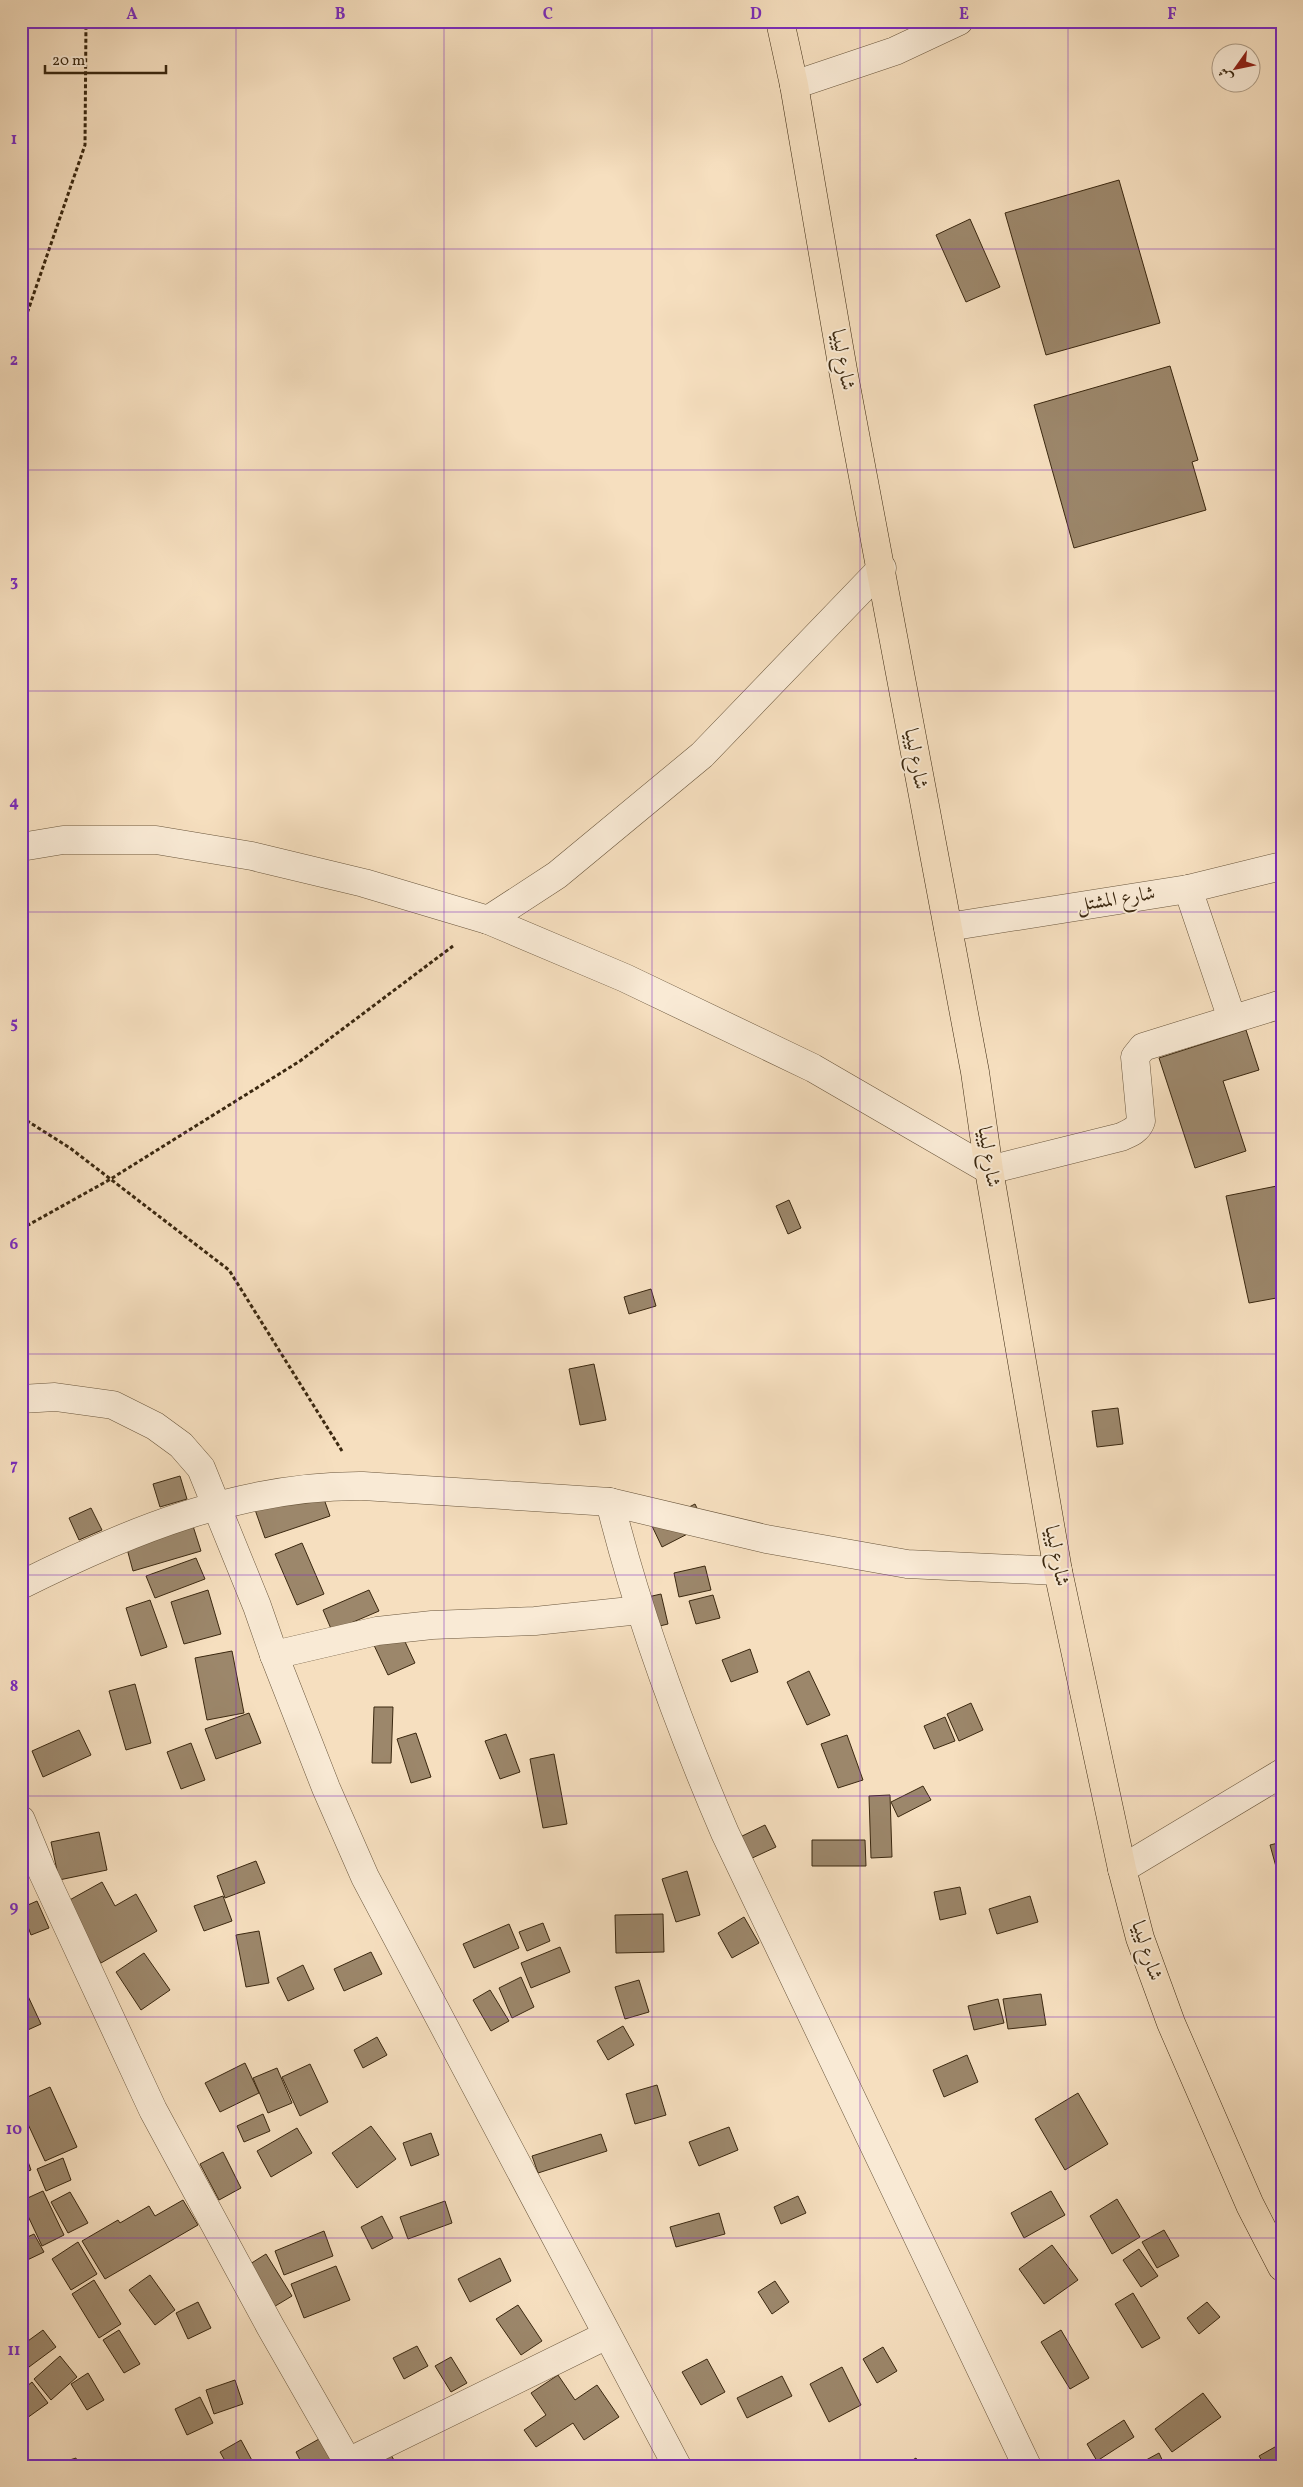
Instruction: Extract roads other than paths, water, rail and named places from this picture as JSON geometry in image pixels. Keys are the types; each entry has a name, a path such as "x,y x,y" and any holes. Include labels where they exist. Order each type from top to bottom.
{"highway":[{"name":"شارع ليبيا","path":"780,21 794,85 844,370 948,927 1058,1571 1122,1869 1140,1938 1171,2023 1250,2205 1282,2267"}],"street":[{"path":"794,85 896,51 959,21"},
{"path":"488,920 557,875 702,755 882,568"},
{"path":"21,848 63,840 156,840 252,856 317,872 488,920 625,978 813,1068 989,1170 1121,1137 1132,1132 1139,1127 1141,1121 1134,1057 1143,1047 1282,1004"},
{"name":"شارع المشتل","path":"948,927 1188,889 1282,866"},
{"path":"1188,889 1232,1019"},
{"path":"21,1399 54,1397 113,1405 155,1426 182,1445 201,1468 257,1606 326,1788 365,1877 677,2466"},
{"path":"21,1585 111,1541 172,1518 217,1505 331,1486 363,1486 610,1502 766,1539 907,1564 1058,1571"},
{"path":"610,1502 629,1578 640,1610 691,1755 725,1834 1026,2466"},
{"path":"274,1655 377,1631 432,1625 535,1621 640,1610"},
{"path":"1122,1869 1282,1773"},
{"path":"21,1820 42,1871 153,2110 270,2326 349,2464 607,2335"}]}
